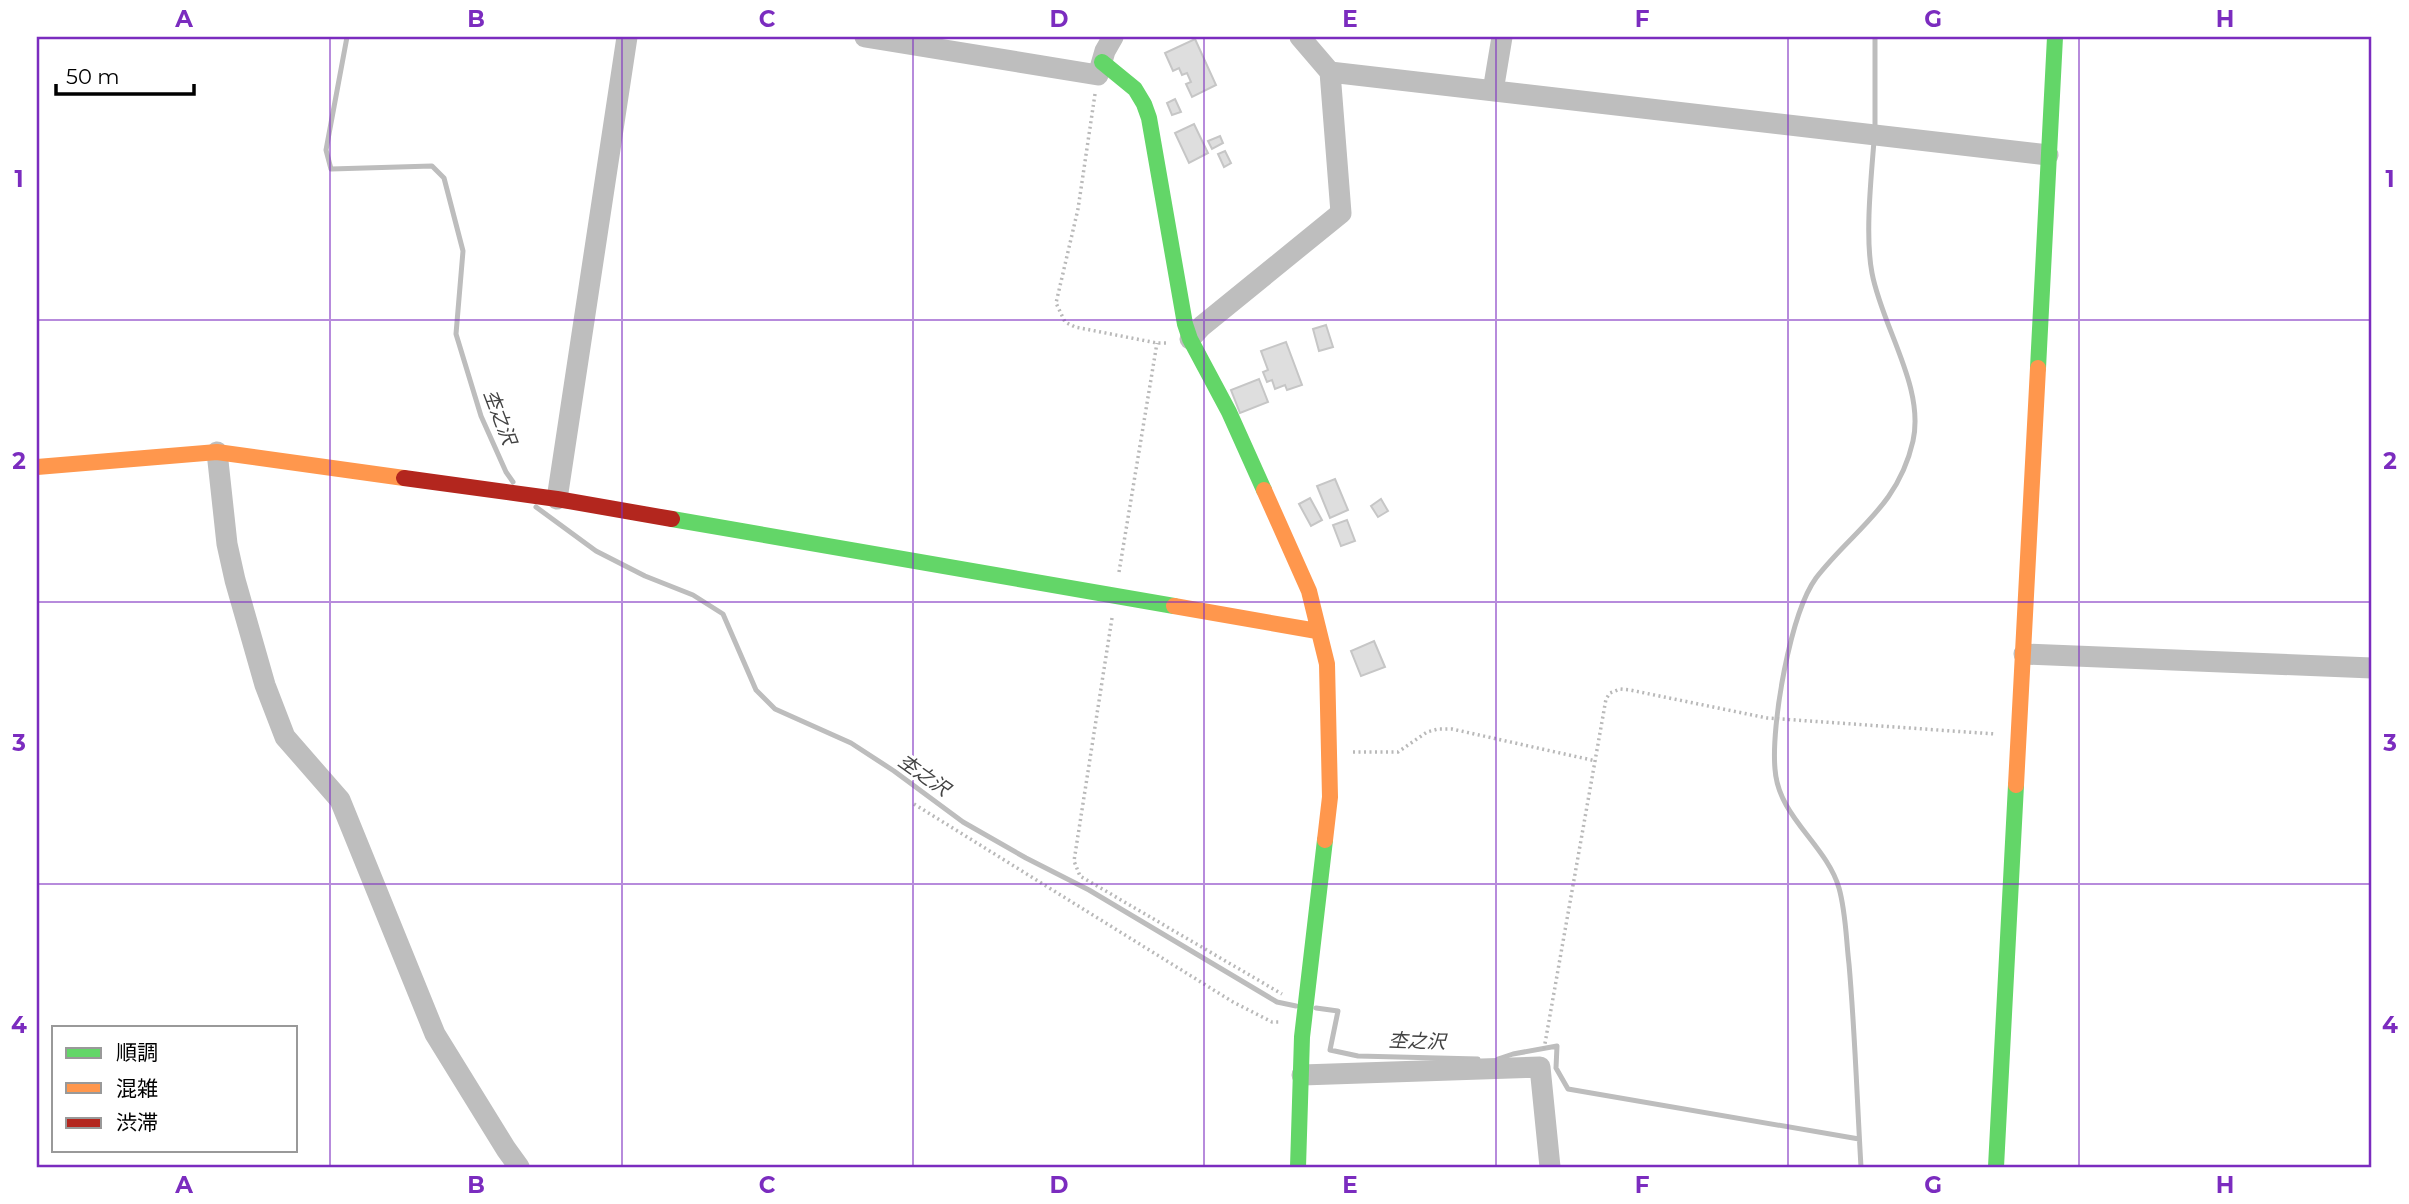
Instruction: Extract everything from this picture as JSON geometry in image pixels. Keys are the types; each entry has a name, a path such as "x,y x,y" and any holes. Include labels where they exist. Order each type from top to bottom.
{"street":[{"path":"557,499 627,37"},
{"path":"865,37 1115,70 1138,92 1144,105 1157,163 1185,324 1190,339 1229,412 1295,557 1309,591 1327,664 1330,797 1304,1027 1298,1167"},
{"path":"1100,69 1109,40 1113,37"},
{"path":"1190,339 1202,326 1341,213 1330,72 1300,37"},
{"path":"1493,90 1502,37"},
{"path":"1996,1167 2055,37"},
{"path":"1330,72 2048,155"},
{"path":"217,452 227,544 235,580 265,685 285,737 340,800 435,1034 519,1167"},
{"path":"37,467 217,452 557,499 1317,631"},
{"path":"2024,654 2372,668"},
{"path":"1302,1075 1540,1067 1550,1167"}],"path":[{"path":"1100,69 1078,209 1056,303 1065,322 1075,327 1157,343 1190,339"},
{"path":"1157,343 1115,597 1075,867 1080,876 1250,975 1295,1001 1307,1002"},
{"path":"1540,1067 1551,1018 1606,699 1610,694 1620,689 1644,691 1767,718 2018,735"},
{"path":"1330,751 1398,751 1405,749 1427,732 1452,729 1596,761"},
{"path":"914,804 1233,1002 1272,1022 1304,1027"}],"building":[{"path":"1195,39 1216,85 1192,97 1186,84 1191,82 1187,73 1182,75 1179,68 1173,71 1165,53"},
{"path":"1175,99 1181,112 1172,115 1167,103"},
{"path":"1194,124 1208,153 1189,163 1175,133"},
{"path":"1220,136 1223,143 1212,149 1208,141"},
{"path":"1225,151 1231,163 1224,167 1218,154"},
{"path":"1326,325 1333,347 1319,351 1313,329"},
{"path":"1286,342 1302,385 1287,390 1285,385 1275,389 1272,380 1267,382 1263,372 1268,370 1261,351"},
{"path":"1259,379 1268,402 1240,413 1231,390"},
{"path":"1335,479 1348,510 1330,518 1317,486"},
{"path":"1310,498 1322,520 1311,526 1299,504"},
{"path":"1381,499 1388,511 1378,517 1371,506"},
{"path":"1347,520 1355,541 1341,546 1333,525"},
{"path":"1374,641 1385,667 1361,676 1351,651"}],"waterway":[{"name":"杢之沢","path":"347,37 326,150 331,169 432,166 444,178 463,251 456,334 481,416 513,482"},
{"path":"1875,37 1875,132"},
{"path":"1861,1167 1851,989 1841,897 1833,872 1784,802 1775,769 1775,750 1784,670 1798,617 1807,595 1816,578 1873,516 1897,484 1913,441 1915,420 1908,378 1877,294 1870,259 1869,208 1874,141"},
{"name":"杢之沢","path":"536,507 596,551 645,576 693,595 723,614 756,690 775,709 851,743 963,822 1089,890 1277,1002 1296,1006"},
{"name":"杢之沢","path":"1316,1008 1338,1011 1330,1050 1358,1056 1478,1059"},
{"name":"杢之沢","path":"1498,1059 1557,1046 1556,1068 1568,1089 1859,1139"}],"traffic: fast":[{"path":"2038,368 2055,37"},
{"path":"1102,62 1135,89 1144,104 1149,118 1185,324 1264,490"},
{"path":"672,519 1174,606"},
{"path":"1996,1167 2016,785"},
{"path":"1298,1167 1302,1037 1325,840"}],"traffic: slow":[{"path":"2016,785 2038,368"},
{"path":"37,467 217,452 404,478"},
{"path":"1264,490 1309,591 1327,664 1330,797 1325,840"},
{"path":"1174,606 1317,631"}],"traffic: jam":[{"path":"404,478 557,499 672,519"}]}
